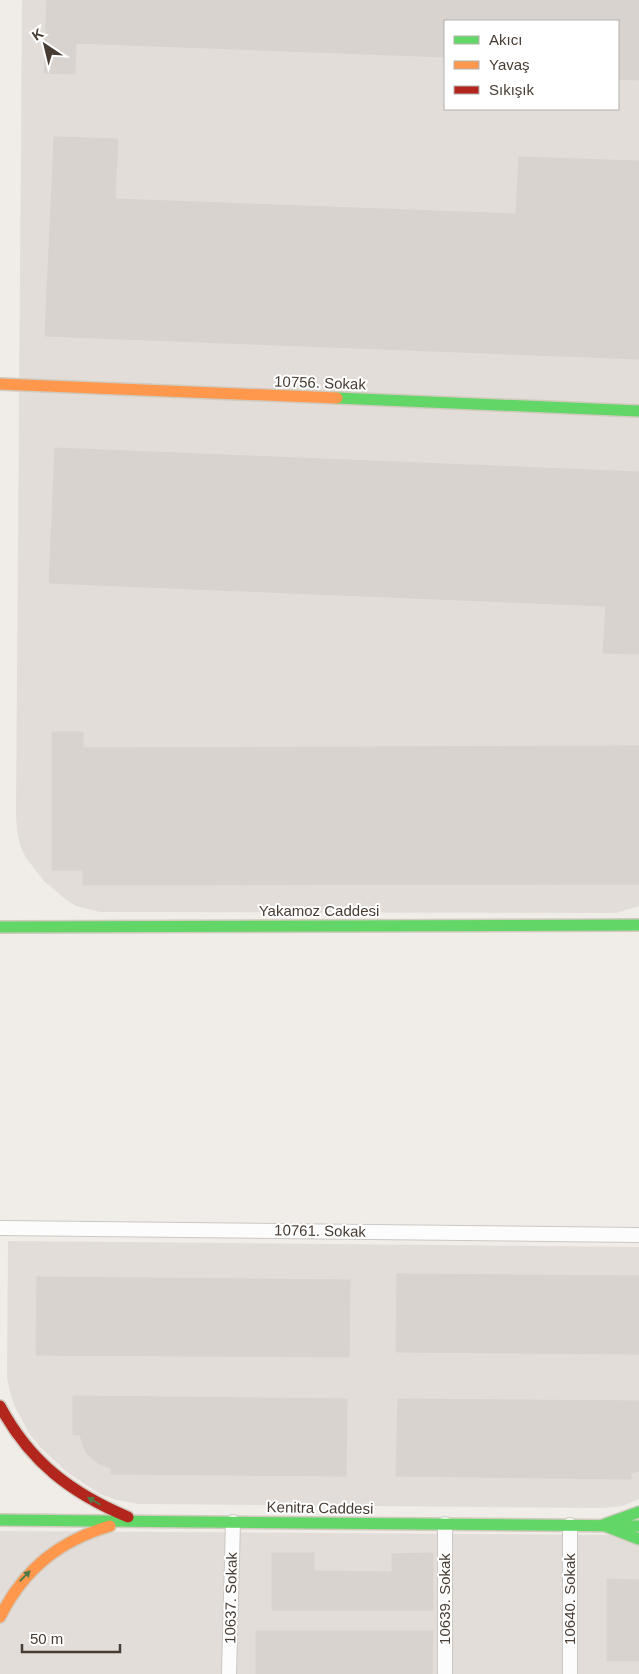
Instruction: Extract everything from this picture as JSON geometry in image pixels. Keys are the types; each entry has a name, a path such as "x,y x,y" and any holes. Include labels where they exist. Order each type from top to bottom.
{"street":[{"name":"10756. Sokak","path":"0,384 639,411"},
{"name":"Yakamoz Caddesi","path":"0,928 639,925"},
{"name":"10761. Sokak","path":"0,1228 639,1234"},
{"path":"0,1406 21,1440 48,1470 98,1504 138,1521"},
{"path":"603,1525 639,1512"},
{"name":"Kenitra Caddesi","path":"0,1520 639,1526"},
{"path":"0,1617 19,1583 49,1556 86,1534 108,1526 138,1521"},
{"name":"10637. Sokak","path":"229,1674 233,1522"},
{"name":"10639. Sokak","path":"445,1674 446,1524"},
{"name":"10640. Sokak","path":"570,1525 570,1674"},
{"path":"603,1525 639,1539"}],"shaded area":[{"path":"22,0 639,0 639,906 616,913 100,912 76,906 44,881 26,858 20,845 17,830"},
{"path":"8,1241 639,1247 639,1499 622,1506 603,1508 138,1504 100,1494 67,1472 40,1447 29,1433 14,1405 7,1378"},
{"path":"0,1531 639,1535 639,1674 0,1674"}],"building":[{"path":"47,0 639,0 639,80 619,79 619,20 444,20 444,57 76,43 75,74 44,73"},
{"path":"54,137 118,139 115,199 516,214 519,157 639,161 639,359 45,336"},
{"path":"55,448 639,472 639,654 603,653 606,606 49,583"},
{"path":"52,732 83,732 83,748 639,746 639,884 83,885 83,870 52,870"},
{"path":"397,1274 639,1276 639,1354 396,1352"},
{"path":"37,1277 350,1280 349,1357 36,1355"},
{"path":"73,1396 347,1399 346,1476 111,1474 111,1468 99,1464 87,1454 80,1435 73,1435"},
{"path":"398,1399 639,1401 639,1471 631,1473 631,1479 396,1476"},
{"path":"272,1553 314,1553 314,1571 392,1572 392,1554 433,1553 433,1610 272,1610"},
{"path":"607,1579 639,1580 639,1661 607,1661"},
{"path":"256,1631 433,1631 432,1674 256,1674"}],"traffic: fast":[{"path":"337,398 639,411"},
{"path":"0,927 639,925"},
{"path":"639,1512 603,1525 639,1539"},
{"path":"0,1520 639,1526"}],"traffic: slow":[{"path":"0,384 337,398"},
{"path":"0,1617 20,1585 45,1559 75,1540 110,1526"}],"traffic: jam":[{"path":"0,1406 25,1444 54,1474 88,1497 128,1517"}]}
